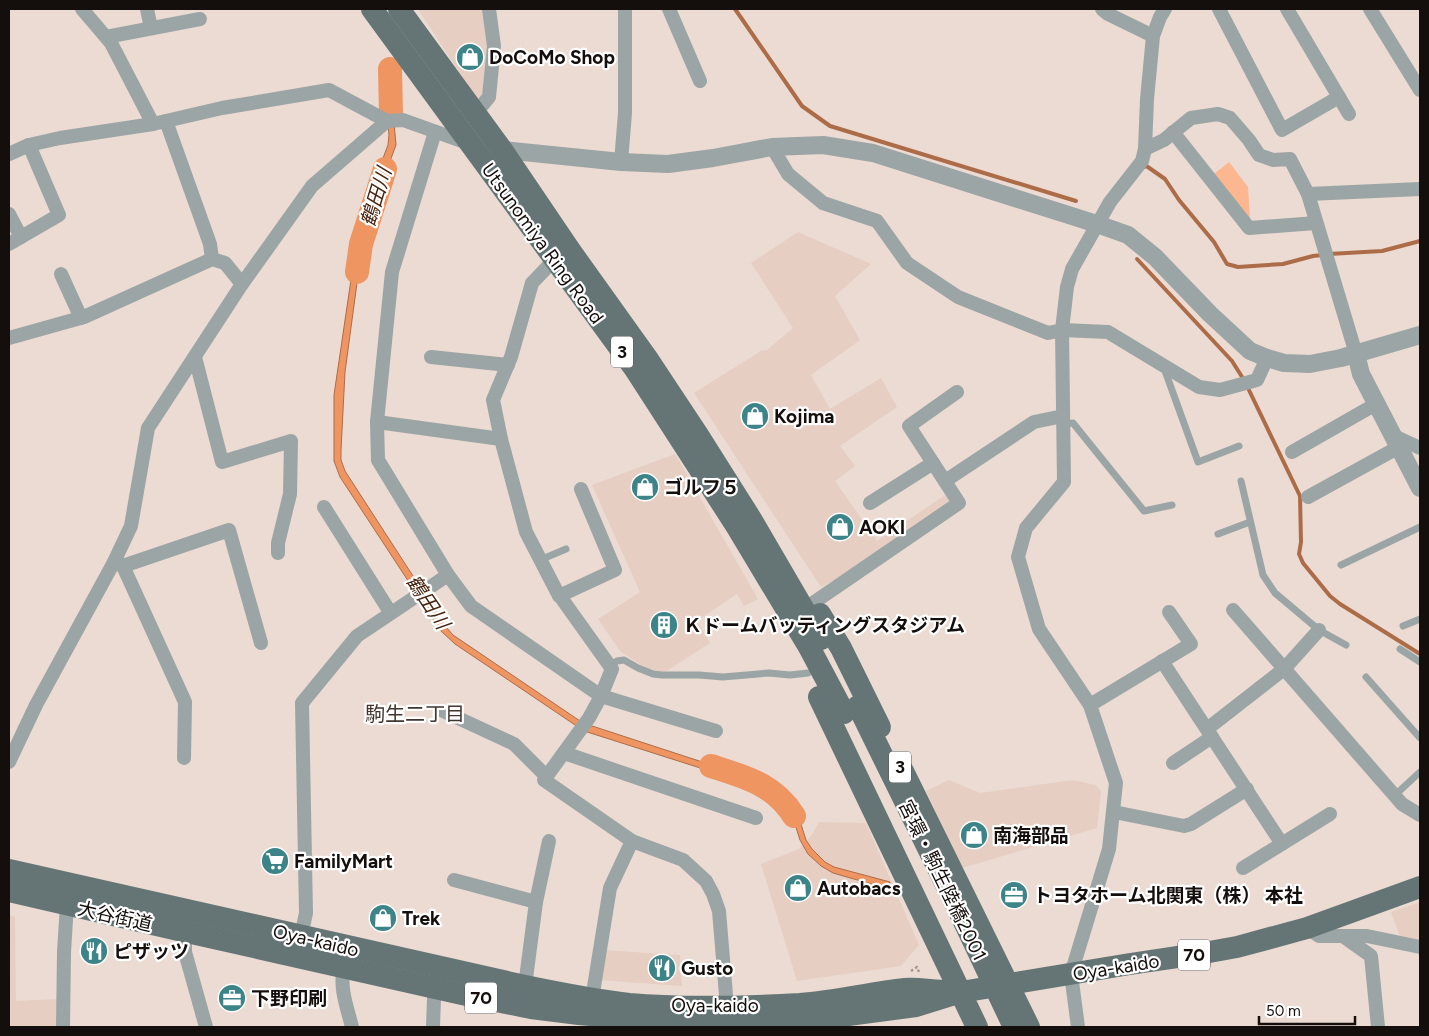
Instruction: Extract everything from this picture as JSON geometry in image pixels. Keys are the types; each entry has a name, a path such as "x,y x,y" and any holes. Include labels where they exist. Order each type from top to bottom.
{"main road":[{"name":"Utsunomiya Ring Road","path":"372,9 635,369 744,523"},
{"name":"Utsunomiya Ring Road","path":"399,9 502,150 568,249 649,361 698,435 808,648 851,709"},
{"name":"3","path":"744,523 789,564 841,648 1029,1027"},
{"name":"3","path":"744,523 757,579 808,673 978,1027"},
{"name":"宮環・駒生陸橋2001","path":"851,709 996,1027"},
{"name":"宮環・駒生陸橋2001","path":"851,709 961,916 1014,1027"},
{"name":"Oya-kaido","path":"9,870 299,946 438,978 524,986 592,999 658,1006 727,1007 803,1017 908,989 961,992 1198,954 1277,937 1307,928 1420,887"},
{"name":"大谷街道","path":"9,890 187,932 299,946 344,967 438,978 531,1008 648,1024 753,1024 803,1017"}],"street":[{"path":"82,9 111,43 159,123 210,244 212,259"},
{"path":"147,9 151,28"},
{"path":"475,114 488,98 494,46 489,9"},
{"path":"621,162 625,113 625,9"},
{"path":"669,9 700,81"},
{"path":"1102,9 1108,14 1153,36"},
{"path":"1078,1027 1071,974 1109,850 1116,782 1090,705 1039,629 1018,557 1026,528 1064,482 1062,330 1067,287 1072,269 1110,202 1142,162 1145,149 1147,99 1153,36 1165,9"},
{"path":"1219,9 1282,130 1339,97"},
{"path":"1287,9 1348,114"},
{"path":"1370,9 1420,90"},
{"path":"106,37 200,19"},
{"path":"9,154 29,145 60,138 159,123 222,108 329,90 387,121 403,120 470,144 502,150 621,162 668,164 772,147 823,145 873,154 1128,235 1155,257 1210,314 1250,351 1267,358 1284,363 1310,364 1341,358 1420,335"},
{"path":"1145,149 1164,140 1191,118 1218,114 1230,118 1259,155 1272,160 1290,159 1308,194 1361,374 1420,488"},
{"path":"9,762 36,706 118,564 131,526 148,428 242,284 312,186 387,121"},
{"path":"435,132 392,272 377,422 378,460 448,574 471,606 601,696 716,731"},
{"path":"1173,132 1249,228 1316,223"},
{"path":"9,214 15,241 59,215 29,145"},
{"path":"772,147 788,174 823,202 878,220 908,263 958,297 1048,333 1062,330 1108,332 1199,386 1220,390 1257,380 1267,358"},
{"path":"1308,194 1420,188"},
{"path":"554,258 532,283 508,365 493,400 500,438 526,532 559,596 612,669 601,696 589,718 544,780 632,841 683,860 706,881 719,911 727,1007"},
{"path":"9,338 81,318 212,259 225,263 242,284"},
{"path":"61,274 81,318"},
{"path":"195,357 222,462 291,441 290,494 278,543 278,552"},
{"path":"431,357 508,365"},
{"path":"814,603 959,503 909,426 957,392"},
{"path":"1292,452 1376,404"},
{"path":"945,481 1034,422 1063,420"},
{"path":"377,422 500,438"},
{"path":"1308,497 1396,441 1420,448"},
{"path":"870,503 933,463"},
{"path":"559,596 615,570 581,489"},
{"path":"324,507 390,612"},
{"path":"118,564 229,530 261,643"},
{"path":"118,564 185,702 184,758"},
{"path":"299,946 306,913 302,703 357,636 448,574"},
{"path":"1233,610 1394,796 1402,804 1420,815"},
{"path":"1090,705 1191,644 1169,612"},
{"path":"1173,763 1284,669 1319,630"},
{"path":"1162,661 1282,844"},
{"path":"443,711 514,744 547,777"},
{"path":"564,753 756,818"},
{"path":"1114,812 1184,826 1191,824 1247,789"},
{"path":"1243,868 1330,814"},
{"path":"524,986 536,902 549,841"},
{"path":"592,999 610,888 632,841"},
{"path":"454,880 536,902"},
{"path":"63,1027 67,904"},
{"path":"1307,928 1319,936 1367,936 1420,947"},
{"path":"187,932 185,952 206,1027"},
{"path":"1343,936 1371,956 1378,1027"},
{"path":"344,967 341,977 342,989 352,1027"},
{"path":"432,1027 434,998 438,978"}],"lane":[{"path":"1163,365 1198,462 1239,446"},
{"path":"1063,420 1073,424 1144,511 1172,505"},
{"path":"1241,481 1263,575 1267,582 1275,592 1319,630 1346,645"},
{"path":"1218,534 1250,522"},
{"path":"1341,565 1420,527"},
{"path":"540,560 566,549"},
{"path":"1403,626 1420,619"},
{"path":"1400,649 1420,662"},
{"path":"610,665 624,660 653,674 662,675 723,677 769,673 790,675 808,673"},
{"path":"1366,677 1420,738"},
{"path":"1394,796 1420,772"}],"shaded area":[{"path":"418,9 486,9 491,46 486,97 478,101"},
{"path":"1229,162 1248,187 1250,219 1214,174"},
{"path":"798,232 871,264 835,296 860,340 811,375 830,409 881,378 897,407 840,446 855,466 835,481 877,541 948,493 954,502 847,574 821,587 694,393 761,351 767,350 793,328 751,263"},
{"path":"675,454 758,599 744,606 737,594 697,621 710,643 665,672 647,669 620,651 598,619 640,592 592,485"},
{"path":"949,780 980,793 1073,780 1096,785 1101,792 1097,828 962,868 926,791"},
{"path":"819,822 866,823 919,945 901,966 797,981 761,864 799,849 811,836"},
{"path":"1420,902 1420,940 1400,936 1391,912"},
{"path":"9,915 15,917 16,1001 57,999 58,1027 9,1027"},
{"path":"603,950 680,955 682,986 598,980"}],"water":[{"path":"389,67 396,145 364,231 345,372 341,460 345,471 453,635 583,723 739,774 769,790 790,805 800,821 806,840 825,862 834,867 890,882 889,889 833,873 821,866 808,854 800,840 794,821 785,807 774,798 738,780 584,731 455,644 441,631 340,477 334,461 334,395 357,239 363,211 388,145 389,135 382,68"}],"waterway":[{"path":"735,9 802,106 830,126 1076,201"},
{"name":"鶴田川","path":"390,69 391,114"},
{"path":"1144,167 1145,165 1165,179 1179,200 1214,242 1227,264 1238,267 1283,264 1322,255"},
{"name":"鶴田川","path":"357,272 361,244 385,169"},
{"path":"1329,254 1382,251 1420,241"},
{"path":"1137,259 1232,361 1244,380"},
{"path":"1247,386 1300,496 1301,542 1299,554 1303,563 1330,596 1340,604 1420,654"},
{"name":"鶴田川","path":"711,766 747,778 768,789 786,805 794,816"}],"place":[{"name":"DoCoMo Shop","path":"470,57"},
{"name":"Kojima","path":"755,416"},
{"name":"ゴルフ５","path":"645,487"},
{"name":"AOKI","path":"840,527"},
{"name":"Ｋドームバッティングスタジアム","path":"664,625"},
{"name":"南海部品","path":"974,835"},
{"name":"FamilyMart","path":"275,861"},
{"name":"Autobacs","path":"798,888"},
{"name":"トヨタホーム北関東（株） 本社","path":"1014,895"},
{"name":"Trek","path":"383,918"},
{"name":"ピザッツ","path":"94,951"},
{"name":"Gusto","path":"662,968"},
{"name":"下野印刷","path":"232,998"}],"district":[{"name":"駒生二丁目","path":"415,714"}]}
